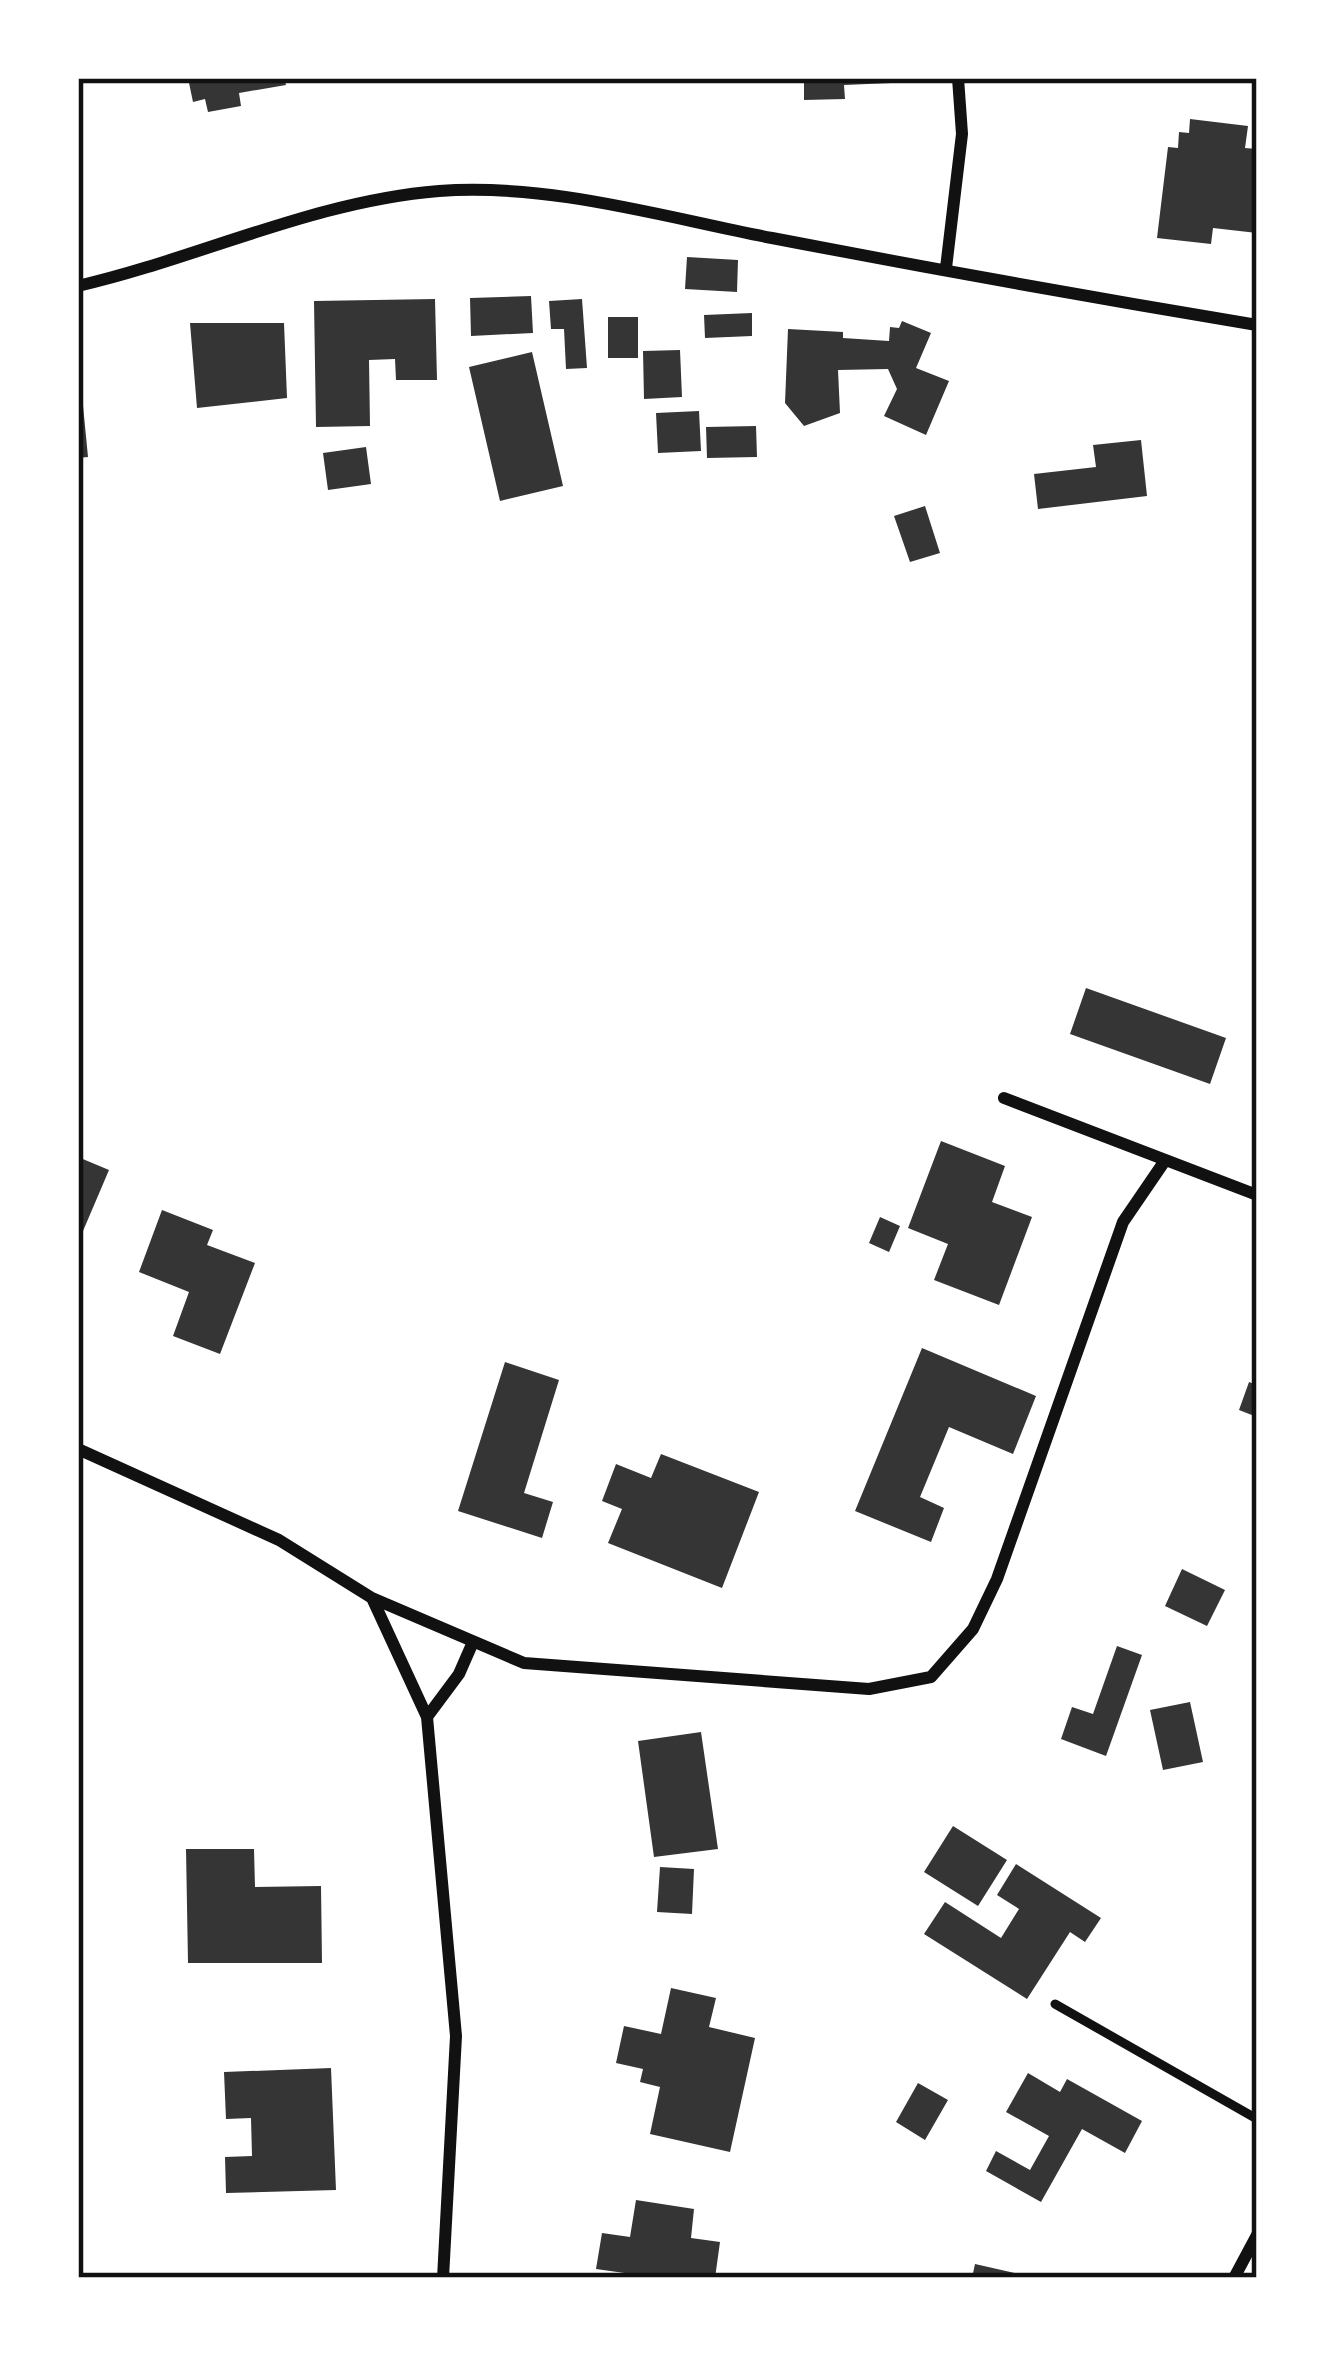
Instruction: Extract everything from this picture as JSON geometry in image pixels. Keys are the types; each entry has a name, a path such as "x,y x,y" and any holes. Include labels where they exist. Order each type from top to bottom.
{"street":[{"path":"946,268 962,134 958,78"},
{"path":"78,286 276,224 436,191 501,190 625,206 1016,284 1257,325"},
{"path":"1004,1099 1257,1195"},
{"path":"78,1449 279,1540 372,1598 524,1664 869,1689 931,1677 973,1629 997,1579 1123,1222 1163,1162"},
{"path":"372,1598 427,1717 456,2036 443,2278"},
{"path":"427,1717 459,1674 473,1642"},
{"path":"1234,2278 1257,2235"}],"lane":[{"path":"1055,2004 1257,2119"}],"building":[{"path":"188,78 284,78 286,85 239,93 241,106 208,112 205,99 193,102"},
{"path":"804,78 915,78 915,82 844,85 845,99 804,100"},
{"path":"1190,119 1248,126 1245,148 1257,149 1257,233 1213,228 1211,244 1157,238 1168,147 1178,148 1179,132 1189,133"},
{"path":"687,257 738,260 737,292 685,289"},
{"path":"531,296 533,333 471,336 470,298"},
{"path":"435,299 437,380 396,380 395,359 369,360 370,426 316,427 314,301"},
{"path":"582,299 587,368 566,369 564,329 551,329 549,301"},
{"path":"752,313 752,336 705,338 704,315"},
{"path":"608,317 638,317 638,358 608,358"},
{"path":"902,321 931,333 916,368 949,381 926,435 884,416 897,389 888,369 838,370 840,413 804,426 785,403 788,329 889,341 890,327 899,328"},
{"path":"190,323 284,323 287,398 197,408"},
{"path":"680,350 682,397 644,399 643,351"},
{"path":"532,352 563,486 500,501 469,367"},
{"path":"78,386 88,457 78,458"},
{"path":"699,411 701,451 658,453 656,413"},
{"path":"756,426 757,457 707,458 706,427"},
{"path":"1141,440 1147,496 1038,509 1034,474 1096,467 1093,445"},
{"path":"366,447 371,484 328,490 323,453"},
{"path":"925,506 940,553 910,562 894,516"},
{"path":"1086,988 1226,1038 1210,1084 1070,1034"},
{"path":"941,1141 1005,1166 992,1202 1032,1217 999,1305 934,1280 948,1244 908,1228"},
{"path":"78,1157 109,1170 83,1231 78,1228"},
{"path":"162,1210 213,1230 207,1245 255,1263 220,1354 173,1336 189,1292 139,1272"},
{"path":"880,1217 900,1226 889,1252 869,1243"},
{"path":"922,1348 1036,1396 1013,1454 949,1427 920,1497 944,1508 931,1542 855,1511"},
{"path":"505,1362 559,1380 524,1493 553,1502 542,1538 458,1511"},
{"path":"1249,1382 1257,1385 1257,1417 1239,1410"},
{"path":"661,1454 759,1492 722,1588 608,1543 622,1509 602,1501 616,1464 651,1478"},
{"path":"1182,1569 1225,1590 1207,1626 1165,1606"},
{"path":"1117,1646 1142,1655 1106,1756 1061,1739 1072,1707 1093,1714"},
{"path":"1190,1702 1203,1762 1163,1770 1150,1710"},
{"path":"701,1732 718,1849 654,1857 638,1741"},
{"path":"953,1826 1007,1860 978,1906 924,1872"},
{"path":"186,1849 254,1849 255,1887 321,1886 322,1963 188,1963"},
{"path":"1016,1864 1101,1918 1085,1942 1070,1932 1027,1999 924,1934 945,1902 1001,1938 1019,1909 997,1895"},
{"path":"660,1867 694,1869 692,1914 657,1912"},
{"path":"671,1988 716,1998 709,2027 755,2038 730,2152 650,2134 660,2087 640,2082 643,2069 616,2063 624,2026 661,2034"},
{"path":"331,2068 336,2190 226,2193 225,2157 252,2156 251,2118 226,2119 224,2072"},
{"path":"1028,2073 1060,2092 1067,2079 1142,2121 1125,2153 1082,2129 1041,2202 986,2171 996,2151 1030,2170 1049,2136 1006,2112"},
{"path":"918,2083 948,2100 925,2140 896,2122"},
{"path":"636,2200 694,2209 691,2238 720,2242 715,2278 660,2278 596,2269 602,2233 630,2237"},
{"path":"975,2264 1028,2276 1028,2278 972,2278"}]}
